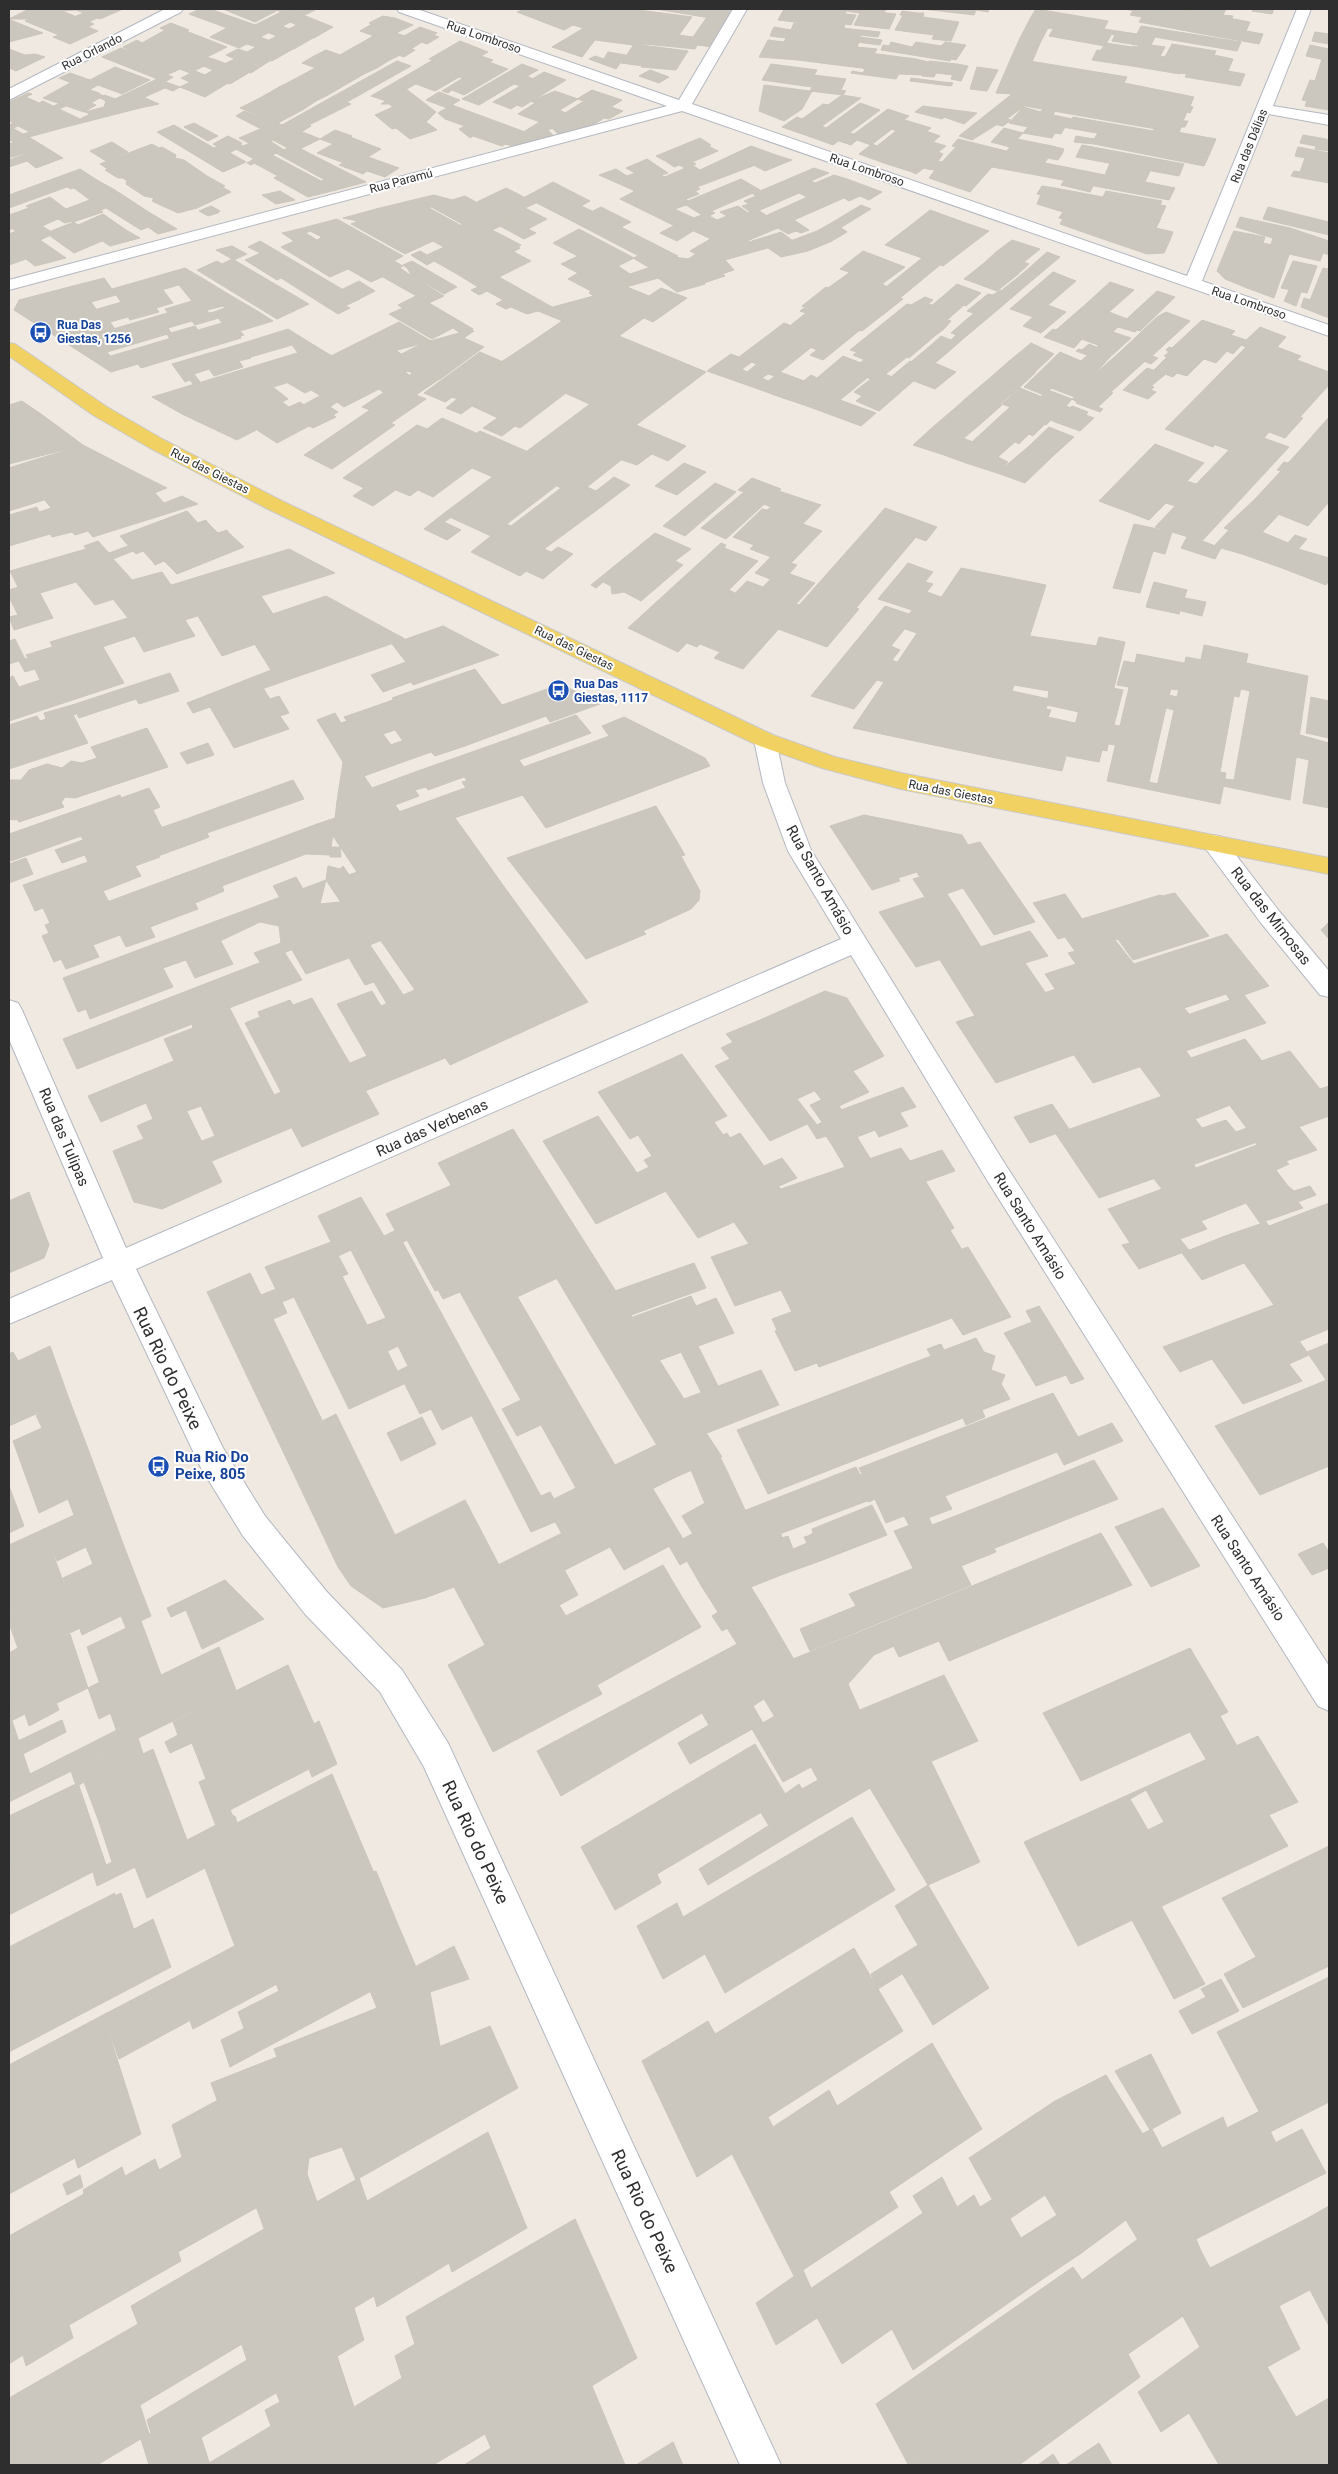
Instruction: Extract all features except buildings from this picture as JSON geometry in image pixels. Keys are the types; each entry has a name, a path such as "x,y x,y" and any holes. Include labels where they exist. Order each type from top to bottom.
{"main road":[{"name":"Rua das Giestas","path":"9,348 100,411 157,444 275,505 764,740 830,763 901,782 1329,866"}],"street":[{"name":"Rua Orlando","path":"9,95 176,9"},
{"name":"Rua Lombroso","path":"404,9 1329,331"},
{"path":"683,106 740,9"},
{"name":"Rua das Dálias","path":"1193,283 1304,9"},
{"name":"Rua Paramú","path":"9,286 683,106"},
{"path":"1265,109 1329,120"},
{"name":"Rua Santo Amásio","path":"764,740 774,783 800,851 855,944 996,1172 1329,1696"},
{"name":"Rua das Mimosas","path":"1214,843 1270,917 1329,988"},
{"name":"Rua das Verbenas","path":"9,1312 855,944"},
{"name":"Rua das Tulipas","path":"9,1010 119,1264"},
{"name":"Rua Rio do Peixe","path":"119,1264 212,1458 254,1526 316,1603 391,1681 436,1755 761,2465"}],"place":[{"name":"Rua Das Giestas, 1256","path":"41,332"},
{"name":"Rua Das Giestas, 1117","path":"558,691"},
{"name":"Rua Rio Do Peixe, 805","path":"159,1466"}]}
